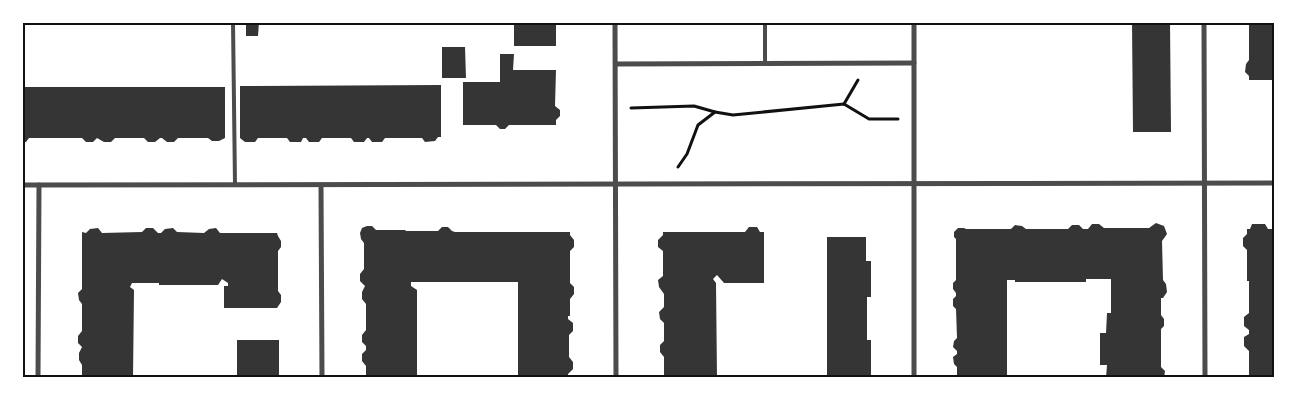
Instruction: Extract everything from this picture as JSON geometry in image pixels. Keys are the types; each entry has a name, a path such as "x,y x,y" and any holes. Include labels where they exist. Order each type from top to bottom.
{"street":[{"path":"616,22 616,378"},
{"path":"914,22 914,378"},
{"path":"1204,22 1205,378"},
{"path":"616,64 914,63"},
{"path":"22,185 1274,183"},
{"path":"38,378 39,185"},
{"path":"321,185 322,378"}],"lane":[{"path":"233,22 235,185"},
{"path":"765,22 765,64"}],"path":[{"path":"844,104 858,80"},
{"path":"615,109 694,106 734,115 844,104 869,119 914,119"},
{"path":"667,184 687,154 698,125 716,112"}],"building":[{"path":"246,22 259,22 258,36 246,36"},
{"path":"514,22 556,22 556,46 514,46"},
{"path":"1132,22 1170,22 1171,132 1133,132"},
{"path":"1249,22 1274,22 1274,80 1249,80 1249,76 1245,72 1246,64 1249,60"},
{"path":"442,47 465,47 466,78 442,78"},
{"path":"500,54 514,54 513,70 556,70 555,106 560,110 560,116 556,120 556,125 509,125 505,129 500,129 496,125 463,125 463,82 500,82"},
{"path":"441,85 441,137 438,137 435,141 425,142 422,138 385,138 382,142 372,142 367,138 364,142 354,142 351,138 322,138 319,142 309,142 306,138 303,138 301,142 290,142 287,138 258,138 255,142 245,142 240,138 240,86"},
{"path":"22,87 225,87 225,138 219,141 212,141 208,138 178,138 174,142 167,142 160,138 155,142 148,142 144,138 115,138 111,142 104,142 97,138 93,142 86,142 82,138 29,138 26,142 22,142"},
{"path":"1156,223 1164,226 1167,234 1162,241 1163,280 1166,284 1167,292 1161,298 1161,315 1164,319 1164,326 1161,329 1161,367 1165,371 1164,378 1106,378 1107,365 1100,365 1100,333 1106,333 1107,313 1111,313 1111,279 1086,279 1086,282 1015,282 1015,280 1007,280 1007,378 957,378 957,367 954,364 953,357 957,354 953,347 954,341 957,338 956,309 953,306 953,299 956,293 953,289 953,283 956,280 956,239 954,232 958,228 1011,229 1015,225 1026,229 1068,229 1072,225 1079,225 1083,229 1088,229 1092,224 1099,224 1104,228 1149,228"},
{"path":"1252,224 1265,224 1268,229 1274,229 1274,378 1249,378 1249,351 1244,346 1244,337 1249,334 1249,330 1244,326 1244,317 1249,313 1249,281 1247,281 1247,250 1243,246 1243,238 1247,234 1247,229 1250,229"},
{"path":"372,226 376,230 405,231 438,231 442,227 448,227 455,232 570,232 574,240 574,247 570,251 570,283 574,287 574,294 570,299 570,316 568,316 568,319 573,323 573,331 569,335 569,357 573,362 573,369 568,374 568,378 518,378 518,282 411,282 411,286 417,290 417,378 366,378 366,366 362,361 362,354 366,350 366,346 362,342 362,335 366,330 366,304 362,299 362,292 365,286 360,281 360,274 364,269 364,243 360,233 362,228"},
{"path":"749,227 757,227 760,232 764,232 764,283 724,283 717,275 713,279 716,283 717,378 664,378 664,357 660,352 660,345 664,341 664,323 660,319 659,312 664,307 664,294 659,287 658,280 663,276 663,251 658,247 658,240 663,235 663,232 745,232"},
{"path":"98,228 102,233 142,232 146,228 153,228 158,233 161,233 165,229 173,228 177,232 204,233 209,229 216,228 220,233 277,233 281,241 281,247 278,251 278,291 281,295 281,302 277,308 224,308 224,286 228,286 228,283 222,279 218,285 132,283 130,287 134,290 133,378 82,378 82,365 79,360 79,353 82,347 78,343 78,336 82,331 82,304 78,293 82,289 82,232 86,233 90,229"},
{"path":"827,237 866,237 866,261 871,261 871,297 867,297 867,340 871,340 871,376 867,376 867,378 827,378"},
{"path":"237,340 279,340 279,378 237,378"}]}
